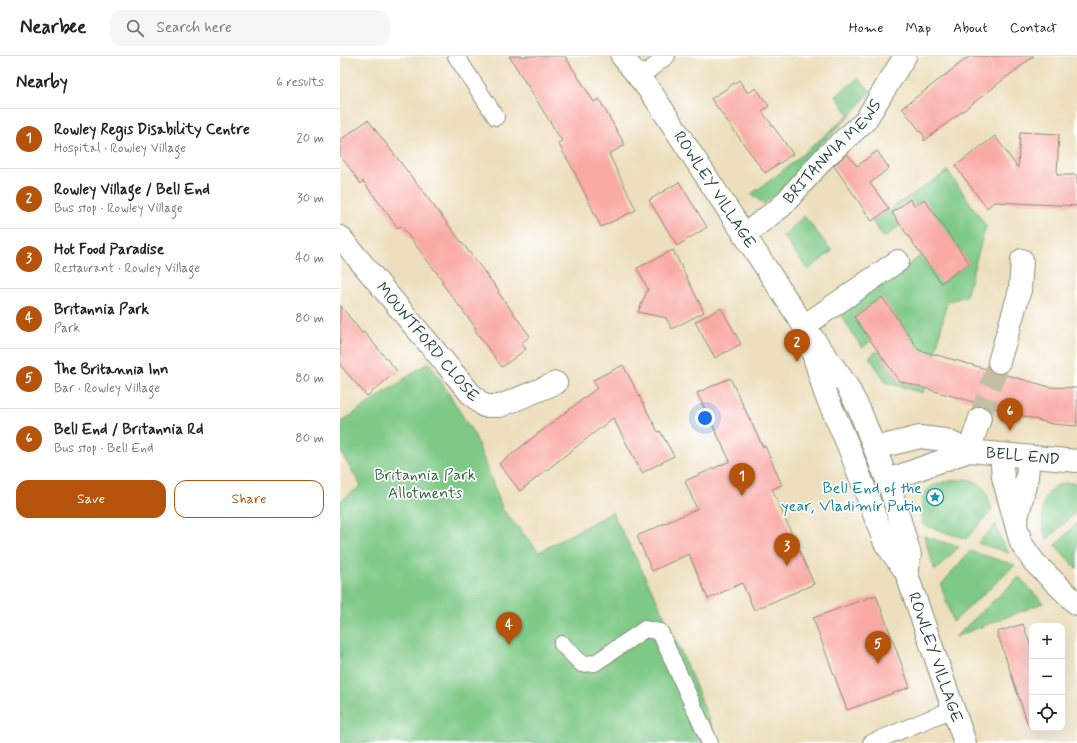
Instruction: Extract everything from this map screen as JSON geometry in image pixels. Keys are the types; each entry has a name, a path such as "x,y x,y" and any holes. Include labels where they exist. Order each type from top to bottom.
{"street":[{"name":"ROWLEY VILLAGE","path":"622,56 653,95 804,326 846,384 860,411 875,448"},
{"name":"BRITANNIA MEWS","path":"744,235 782,206 825,157 866,121 905,56"},
{"name":"MOUNTFORD CLOSE","path":"340,237 471,394 484,406 500,406 556,383"},
{"path":"999,362 1020,290 1022,260"},
{"path":"804,326 898,261"},
{"name":"ROWLEY VILLAGE","path":"804,326 825,393 875,482 910,555 906,572"},
{"path":"969,451 980,418"},
{"name":"BELL END","path":"875,448 920,437 945,440 969,451 1077,461"},
{"path":"875,448 867,459 875,482"},
{"name":"BELL END","path":"875,482 969,451"},
{"path":"1001,454 1003,476 1022,544 1034,562 1077,604"},
{"path":"1016,523 1027,477 1029,457"},
{"name":"ROWLEY VILLAGE","path":"875,482 885,506 877,522 885,543 906,572 965,743"}],"lane":[{"path":"456,56 496,117"},
{"path":"639,78 667,56"},
{"path":"562,644 582,664 595,663 646,628 660,632 710,743"},
{"path":"871,743 953,709"}],"green space":[{"path":"858,78 871,91 850,116 821,144 785,187 764,204 751,194 789,166 849,115 836,96"},
{"path":"948,171 986,226 966,296 947,302 935,355 923,393 887,383 869,357 878,351 898,380 926,361 882,297 854,317 871,341 862,348 840,314 922,255 941,283 969,263 924,200 896,219 900,225 884,238 872,221"},
{"path":"804,216 832,251 808,270 783,236"},
{"name":"Britannia Park Allotments","path":"429,362 475,436 503,510 539,552 612,512 669,626 695,684 717,743 340,743 340,501 361,486 340,451 340,423"},
{"path":"967,479 982,486 987,494 992,510 966,539 923,525 922,502 929,488 944,482"},
{"path":"1077,483 1077,511 1047,540 1042,519 1042,511 1046,496 1050,490 1058,485"},
{"path":"1077,523 1077,569 1055,545"},
{"path":"996,524 1000,538 1009,553 978,543"},
{"path":"924,536 959,547 935,571"},
{"path":"970,551 1015,565 953,622 941,585"},
{"path":"1019,577 1043,603 955,637"}],"building":[{"path":"509,56 565,56 594,102 599,99 625,145 609,154 636,210 601,227 574,171 558,143 562,141"},
{"path":"970,56 1034,56 924,141 924,136 902,108"},
{"path":"739,80 748,93 756,88 769,106 762,111 793,154 765,173 711,99"},
{"path":"368,120 499,291 498,292 530,336 521,343 526,349 502,367 474,329 476,328 441,282 443,281 401,226 398,228 363,181 361,184 340,155 340,140"},
{"path":"1020,132 1059,134 1057,175 1077,175 1077,206 994,202 987,208 955,166 995,136 1018,168"},
{"path":"877,151 889,168 870,183 889,209 872,221 834,166 847,154 857,166"},
{"path":"679,182 707,227 677,246 649,200"},
{"path":"910,199 915,206 924,199 969,263 941,283 892,213"},
{"path":"673,250 704,312 672,329 666,318 638,312 648,289 637,268"},
{"path":"882,297 919,350 990,370 996,374 1003,374 1050,387 1077,388 1077,426 1052,424 899,381 854,317"},
{"path":"340,305 362,333 364,332 397,371 367,396 340,365"},
{"path":"721,308 741,344 715,358 695,322"},
{"path":"623,365 658,432 660,431 674,456 642,473 613,418 520,491 499,464 597,388 593,380"},
{"path":"730,378 763,447 765,446 782,485 772,489 814,584 754,610 742,583 708,599 689,554 652,571 637,536 697,509 685,481 730,461 697,393"},
{"path":"876,595 910,687 847,710 813,618"},
{"path":"1023,624 1029,641 1029,725 1028,725 997,632"}],"tunnel":[{"path":"980,418 999,362"}],"place":[{"name":"Rowley Village / Bell End","path":"797,362"},
{"name":"Bell End / Britannia Rd","path":"1010,431"},
{"name":"Rowley Regis Disability Centre","path":"742,496"},
{"name":"Bell End of the year, Vladimir Putin","path":"935,497"},
{"name":"Hot Food Paradise","path":"787,566"},
{"name":"Britannia Park","path":"509,645"},
{"name":"The Britannia Inn","path":"878,664"}]}
